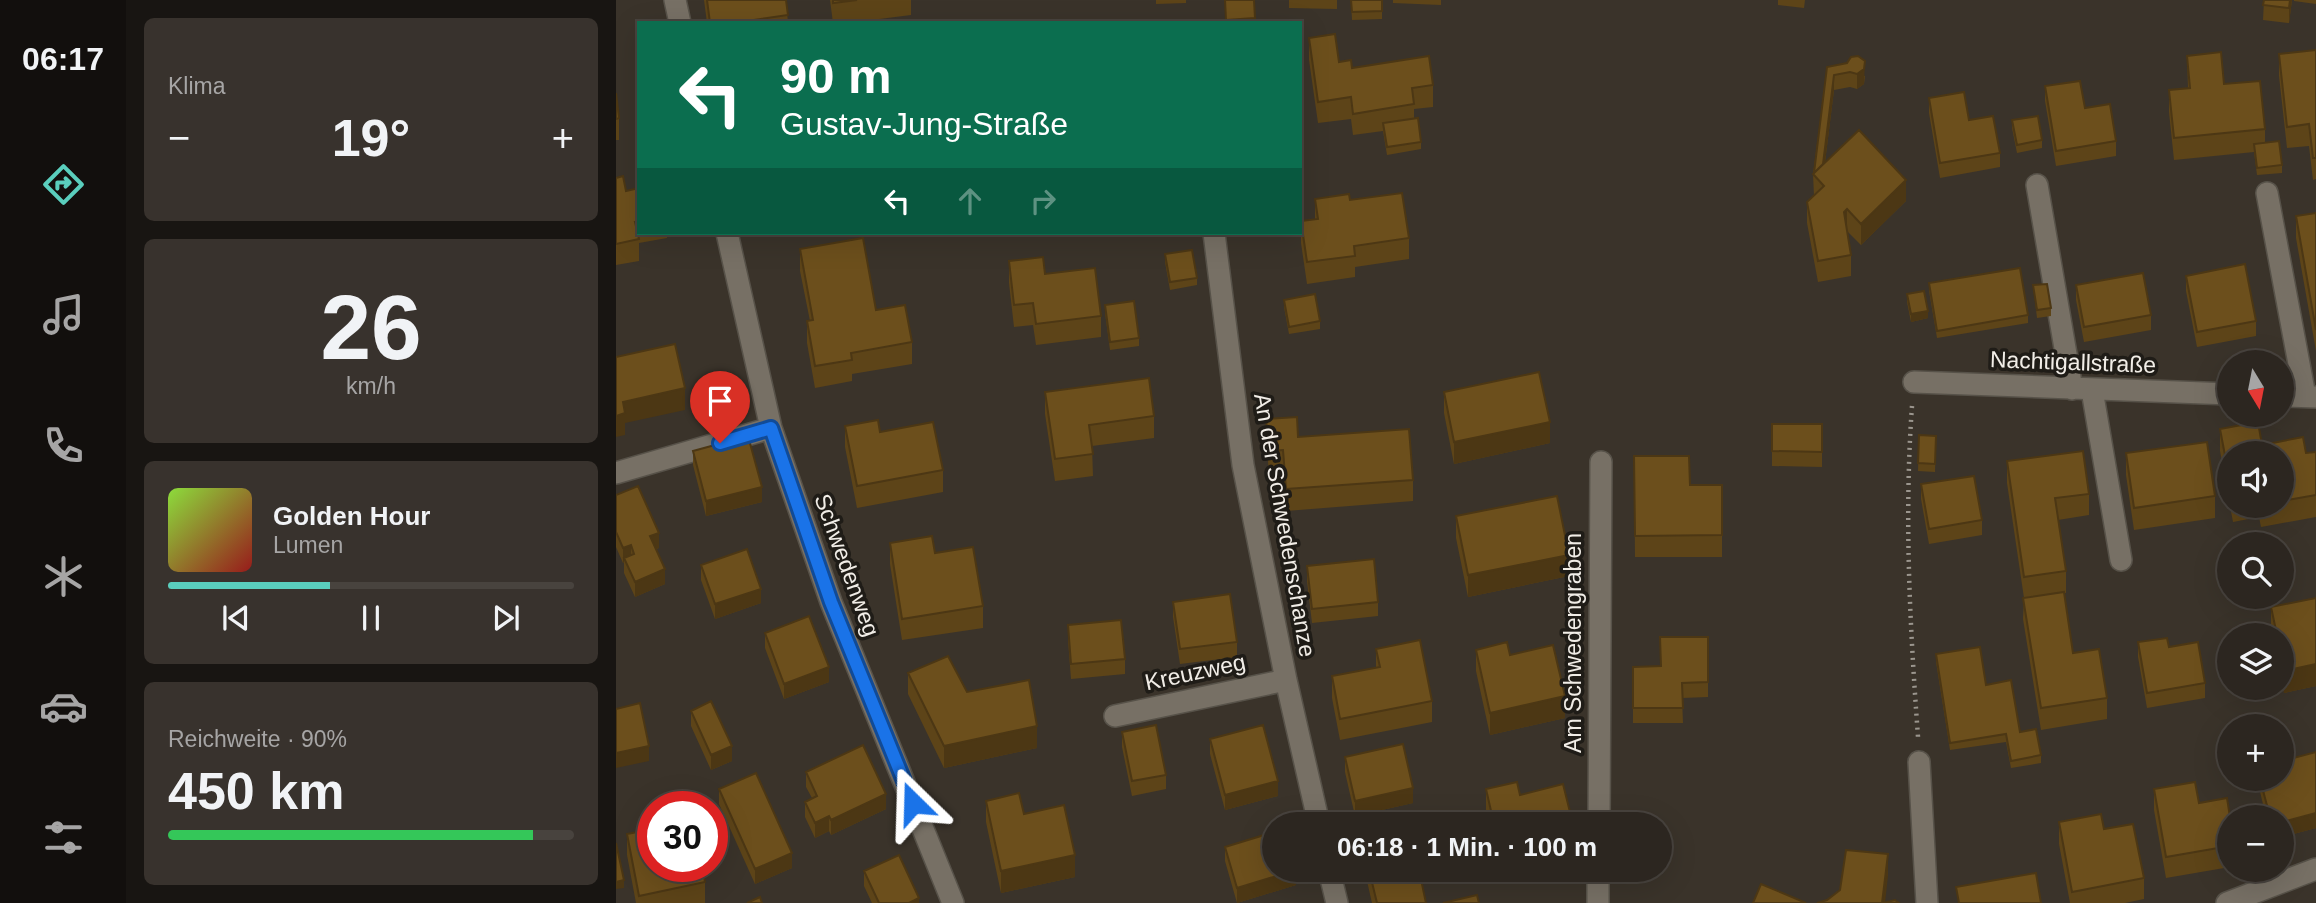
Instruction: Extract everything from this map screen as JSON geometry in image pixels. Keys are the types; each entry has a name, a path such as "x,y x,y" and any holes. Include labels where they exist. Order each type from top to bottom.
{"street":[{"path":"675,0 680,21"},
{"path":"2037,185 2121,560"},
{"path":"2267,193 2310,397"},
{"name":"Schwedenweg","path":"727,235 771,428 831,602 953,903"},
{"name":"An der Schwedenschanze","path":"1213,235 1243,465 1286,680 1316,812"},
{"name":"Nachtigallstraße","path":"1914,382 2217,394"},
{"path":"616,473 771,428"},
{"name":"Am Schwedengraben","path":"1599,812 1601,462"},
{"name":"Kreuzweg","path":"1115,716 1286,680"},
{"path":"1919,762 1927,903"},
{"path":"2227,903 2280,893 2316,869"},
{"path":"1332,882 1337,903"},
{"path":"1598,882 1598,903"}],"path":[{"path":"1914,382 1909,443 1908,601 1919,762"}],"building":[{"path":"707,0 786,0 788,15 747,21 710,21"},
{"path":"833,0 857,0 833,3"},
{"path":"1225,0 1254,0 1255,18 1226,20"},
{"path":"1351,0 1382,0 1382,11 1352,12"},
{"path":"2264,0 2290,0 2289,8 2263,5"},
{"path":"1335,34 1339,62 1351,60 1352,68 1429,56 1433,85 1412,88 1414,104 1353,114 1351,97 1318,102 1309,38"},
{"path":"2316,50 2316,158 2313,158 2309,124 2287,127 2279,54"},
{"path":"2221,52 2224,84 2260,81 2265,129 2174,138 2169,90 2190,88 2187,56"},
{"path":"1858,56 1865,61 1864,69 1857,74 1850,72 1834,75 1823,164 1814,173 1827,67 1847,63 1851,57"},
{"path":"2080,81 2085,108 2110,104 2116,141 2056,151 2045,86"},
{"path":"1964,92 1969,120 1993,116 2000,153 1940,163 1929,98"},
{"path":"616,93 619,118 616,119"},
{"path":"2038,116 2042,140 2017,145 2012,120"},
{"path":"1418,118 1421,142 1387,147 1383,123"},
{"path":"1859,130 1906,180 1861,224 1847,209 1844,212 1851,255 1818,261 1807,202 1824,186 1813,174"},
{"path":"2279,141 2282,165 2257,168 2254,144"},
{"path":"623,176 626,191 637,188 635,222 639,239 616,244 616,178"},
{"path":"1402,193 1409,238 1354,246 1355,256 1307,262 1302,221 1318,219 1315,199 1349,194 1350,200"},
{"path":"2316,213 2316,330 2296,216"},
{"path":"863,238 876,310 905,305 912,342 851,353 852,360 815,366 807,321 813,320 800,249"},
{"path":"1192,250 1197,278 1170,282 1165,254"},
{"path":"1043,257 1045,274 1095,268 1101,316 1036,324 1033,303 1014,305 1009,261"},
{"path":"2245,264 2256,321 2197,332 2186,276"},
{"path":"2020,268 2028,315 1937,331 1929,283"},
{"path":"2143,273 2151,315 2084,327 2076,285"},
{"path":"2047,284 2051,308 2037,310 2033,285"},
{"path":"1924,291 1928,311 1911,314 1907,294"},
{"path":"1315,294 1320,321 1289,327 1284,300"},
{"path":"1134,301 1139,338 1110,342 1105,305"},
{"path":"675,344 685,388 623,402 625,413 616,416 616,357"},
{"path":"1539,372 1550,422 1454,442 1444,392"},
{"path":"1149,378 1154,416 1089,425 1093,454 1055,459 1045,392"},
{"path":"1297,417 1298,437 1409,429 1413,480 1286,489 1283,450 1269,451 1266,419"},
{"path":"878,420 880,432 933,422 943,470 857,486 845,426"},
{"path":"1772,424 1822,424 1822,452 1772,451"},
{"path":"2259,427 2261,441 2222,441 2220,429"},
{"path":"1919,435 1936,436 1935,464 1918,463"},
{"path":"748,436 762,487 706,501 693,451"},
{"path":"2303,437 2306,453 2316,452 2316,495 2294,499 2294,441 2282,441"},
{"path":"2207,442 2215,496 2134,508 2126,453"},
{"path":"2083,451 2089,494 2055,498 2066,571 2024,577 2007,461"},
{"path":"1634,456 1689,456 1690,485 1722,485 1722,535 1635,536"},
{"path":"1974,476 1982,520 1929,529 1921,484"},
{"path":"638,486 659,533 650,536 665,569 635,582 624,558 634,554 631,545 623,548 616,532 616,495"},
{"path":"1557,496 1569,555 1468,575 1456,516"},
{"path":"932,536 935,553 973,547 983,606 902,619 890,543"},
{"path":"747,549 761,589 715,604 701,565"},
{"path":"1374,559 1378,602 1312,609 1307,566"},
{"path":"2064,592 2073,653 2099,649 2107,698 2041,708 2023,598"},
{"path":"1230,594 1237,642 1180,649 1173,602"},
{"path":"2316,598 2316,664 2294,669 2294,623 2274,623 2271,609 2294,609 2294,602"},
{"path":"809,616 829,667 784,684 765,633"},
{"path":"1121,620 1125,659 1071,664 1068,625"},
{"path":"1660,637 1708,637 1708,682 1682,683 1683,708 1633,708 1633,667 1661,666"},
{"path":"2167,638 2169,647 2198,642 2205,683 2147,693 2138,642"},
{"path":"1420,640 1432,701 1340,719 1332,676 1380,667 1376,649"},
{"path":"1507,642 1510,655 1553,645 1565,696 1490,713 1476,650"},
{"path":"1980,647 1986,685 2011,680 2020,732 2036,729 2041,755 2011,761 2006,734 1950,743 1936,654"},
{"path":"948,656 967,692 1029,680 1037,726 944,746 908,673"},
{"path":"711,701 732,746 711,755 691,711"},
{"path":"640,703 649,746 616,753 616,709"},
{"path":"1156,725 1166,775 1132,781 1122,732"},
{"path":"1263,725 1278,781 1225,795 1210,739"},
{"path":"1403,744 1413,788 1355,801 1345,757"},
{"path":"863,745 886,794 831,820 829,816 815,823 805,802 817,796 806,772"},
{"path":"2316,752 2316,813 2294,819 2294,805 2267,805 2263,791 2294,791 2294,758"},
{"path":"756,773 792,853 755,869 728,809 728,791 719,789"},
{"path":"1517,782 1520,795 1563,784 1570,812 1491,812 1486,789"},
{"path":"2195,782 2199,803 2227,798 2228,805 2217,805 2217,848 2166,857 2154,789"},
{"path":"1019,793 1024,814 1064,805 1075,855 1001,871 986,801"},
{"path":"2101,814 2104,829 2133,824 2144,878 2072,892 2059,822"},
{"path":"637,832 637,882 705,882 639,896 627,834"},
{"path":"1262,836 1262,880 1237,888 1225,847"},
{"path":"616,843 624,880 616,882"},
{"path":"1846,850 1888,854 1882,903 1817,903 1827,900 1840,890"},
{"path":"899,855 919,898 909,903 879,903 864,871"},
{"path":"2036,873 2041,903 1959,903 1956,887"},
{"path":"1372,882 1422,882 1426,903 1377,903"},
{"path":"1761,884 1806,903 1753,903"},
{"path":"1477,895 1479,903 1443,903"},
{"path":"760,897 762,903 747,903"}],"route":[{"path":"720,443 771,428 831,602 913,803"}]}
